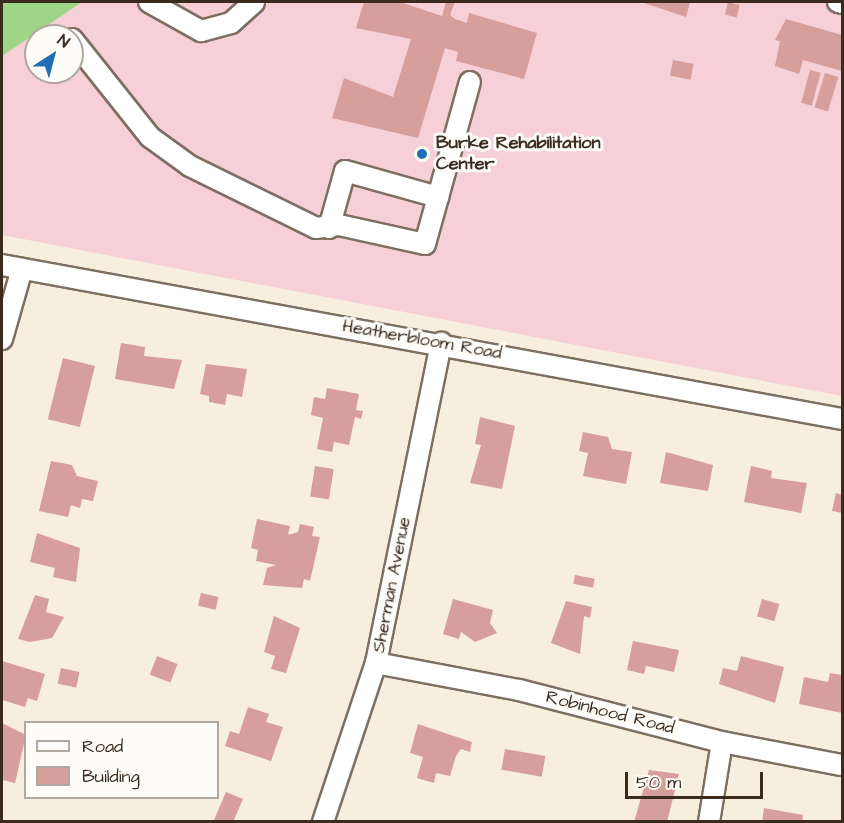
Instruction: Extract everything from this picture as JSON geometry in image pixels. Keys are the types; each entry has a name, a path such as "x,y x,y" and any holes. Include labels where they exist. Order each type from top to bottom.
{"street":[{"path":"149,2 201,31 231,23 254,2"},
{"path":"838,2 843,3"},
{"path":"84,54 132,117 169,153 291,220 329,228 339,225 425,244 470,82"},
{"path":"329,228 345,171 438,197"},
{"name":"Heatherbloom Road","path":"2,265 441,343 843,419"},
{"path":"2,339 22,269"},
{"name":"Sherman Avenue","path":"323,822 376,663 441,343"},
{"name":"Robinhood Road","path":"376,663 519,690 722,742 843,765"},
{"path":"709,822 722,742"}],"shaded area":[{"name":"Burke Rehabilitation Center","path":"2,2 842,2 842,396 2,235"}],"green space":[{"path":"2,2 82,2 49,24 24,24 24,41 2,56"}],"building":[{"path":"364,2 400,2 442,16 446,2 455,2 450,15 455,19 467,23 469,13 537,33 524,79 456,61 458,52 445,48 418,138 332,118 344,78 393,97 411,39 356,28"},
{"path":"641,2 690,2 686,17"},
{"path":"728,2 740,5 736,18 725,15"},
{"path":"786,19 842,35 842,71 803,60 799,74 775,66 780,41 775,40"},
{"path":"673,60 694,64 691,80 670,76"},
{"path":"810,70 821,73 812,106 801,103"},
{"path":"825,73 838,77 828,112 814,107"},
{"path":"121,343 145,347 144,356 182,360 174,389 115,379"},
{"path":"63,358 95,366 80,427 48,419"},
{"path":"206,364 247,369 242,397 227,394 225,405 209,402 209,396 200,394"},
{"path":"327,388 359,394 356,410 363,411 361,419 355,417 349,445 334,442 332,452 317,449 323,418 311,415 314,397 325,399"},
{"path":"480,417 515,426 502,489 470,483 481,445 475,444"},
{"path":"583,432 608,437 612,449 632,452 626,484 583,476 588,453 579,451"},
{"path":"666,452 713,465 708,491 660,483"},
{"path":"51,461 72,465 77,476 98,481 93,501 82,499 80,508 71,505 68,517 39,511"},
{"path":"315,466 334,469 329,500 310,497"},
{"path":"751,466 772,471 771,478 807,483 801,513 744,502"},
{"path":"836,493 842,495 842,513 832,511"},
{"path":"257,519 290,526 288,535 298,532 300,524 314,527 312,536 320,537 310,581 304,579 302,588 263,585 267,568 276,565 256,561 258,550 251,548"},
{"path":"37,533 80,548 76,582 53,577 55,568 30,562"},
{"path":"575,575 595,579 593,588 573,584"},
{"path":"201,593 219,597 216,610 198,606"},
{"path":"35,595 49,599 46,612 64,617 52,638 30,642 18,639"},
{"path":"453,599 493,610 490,623 497,633 475,642 461,632 459,639 443,634"},
{"path":"762,599 779,604 774,621 757,616"},
{"path":"566,601 592,607 590,618 584,616 580,654 551,643"},
{"path":"274,616 300,628 286,673 271,669 275,656 264,652"},
{"path":"633,641 679,650 674,672 646,666 644,674 627,670"},
{"path":"157,656 178,664 170,683 150,675"},
{"path":"741,656 784,667 775,703 719,684 723,668 737,671"},
{"path":"2,661 45,674 37,701 28,698 25,707 2,700"},
{"path":"61,668 80,672 76,688 58,684"},
{"path":"830,673 842,675 842,713 799,704 804,677 828,682"},
{"path":"248,707 269,714 266,722 283,727 271,761 225,746 230,731 239,734"},
{"path":"2,723 24,734 24,744 15,783 2,780"},
{"path":"418,724 472,742 470,752 461,749 456,756 450,776 436,773 434,783 417,778 423,757 410,753"},
{"path":"505,749 545,756 542,777 501,770"},
{"path":"649,770 679,774 667,822 634,822"},
{"path":"226,792 243,799 233,822 213,822"},
{"path":"764,808 803,815 802,822 762,822"}],"place":[{"name":"Burke Rehabilitation Center","path":"422,154"}]}
